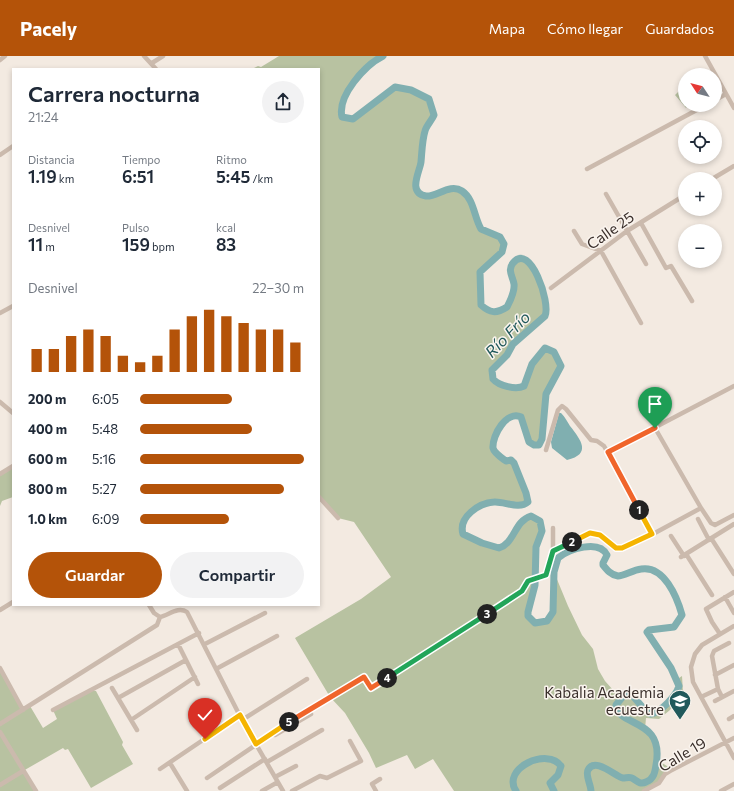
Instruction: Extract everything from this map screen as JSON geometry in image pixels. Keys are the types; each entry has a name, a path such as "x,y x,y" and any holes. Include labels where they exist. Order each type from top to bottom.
{"street":[{"path":"0,60 6,56"},
{"path":"144,56 155,68"},
{"path":"152,63 163,56"},
{"path":"705,56 734,108"},
{"path":"722,96 726,94"},
{"path":"587,169 693,112"},
{"path":"0,155 12,147"},
{"path":"722,173 734,166"},
{"path":"606,194 646,264"},
{"name":"Calle 25","path":"551,288 627,231 678,199"},
{"path":"641,223 666,268 671,266 692,301"},
{"path":"574,231 582,244 601,251 642,322"},
{"path":"0,313 12,307"},
{"path":"608,452 734,386"},
{"path":"0,402 12,412"},
{"path":"546,450 558,410 562,406 591,440 597,441 604,446 652,534"},
{"path":"655,428 710,523 715,525 734,514"},
{"path":"0,474 12,467"},
{"path":"320,498 338,518"},
{"path":"553,551 590,533 600,535 616,548 622,548 701,508"},
{"path":"698,519 734,574"},
{"path":"684,556 734,524"},
{"path":"207,778 313,706 364,677 371,688 522,591 528,581 541,578 546,575 553,551 552,528"},
{"path":"671,536 712,595"},
{"path":"719,635 706,609 734,592"},
{"path":"725,597 734,613"},
{"path":"0,610 12,603"},
{"path":"150,606 154,613 160,617"},
{"path":"0,724 157,625 160,617 178,610 184,610 199,633 241,717 283,791"},
{"path":"205,644 265,613"},
{"path":"734,626 702,645 692,660 691,674 701,697 734,758"},
{"path":"53,710 199,633"},
{"path":"216,669 277,636"},
{"path":"722,697 714,676 712,653 729,643"},
{"path":"178,644 198,684"},
{"path":"118,698 186,660"},
{"path":"714,676 734,665"},
{"path":"0,668 23,710"},
{"path":"131,720 195,677"},
{"path":"160,769 241,717 307,679"},
{"path":"112,688 137,730"},
{"path":"701,697 718,689"},
{"path":"715,701 734,691"},
{"path":"256,745 311,714"},
{"path":"729,719 734,716"},
{"path":"220,788 322,730"},
{"path":"0,732 36,791"},
{"name":"Calle 19","path":"644,791 659,783 665,774 670,771 734,738"},
{"path":"292,791 320,776 327,778 361,761 350,741"},
{"path":"170,762 187,791"},
{"path":"275,777 296,766"},
{"path":"0,785 23,771"},
{"path":"376,791 372,784 380,779"},
{"path":"262,791 278,782"},
{"path":"721,791 734,784"}],"green space":[{"path":"279,56 383,56 368,66 354,82 344,100 342,117 353,119 395,87 411,90 429,99 434,115 424,135 421,162 416,181 417,191 420,194 430,196 448,189 457,189 462,191 466,194 471,203 481,229 500,237 504,244 502,252 480,272 481,305 487,310 493,312 500,311 507,307 514,290 511,265 517,259 524,259 530,264 534,271 542,289 547,312 541,322 513,344 507,355 493,368 491,375 496,382 501,385 522,388 527,381 532,364 545,348 554,352 561,366 546,394 542,439 539,445 534,445 529,442 521,417 516,416 506,420 501,425 493,443 493,448 496,454 506,461 511,460 514,463 528,502 521,506 491,502 480,506 467,517 461,527 463,534 467,537 499,548 508,542 521,522 525,519 531,516 540,521 542,531 536,547 535,585 528,616 535,623 543,621 549,617 554,604 555,596 554,572 582,635 593,649 598,669 605,681 614,691 635,698 645,710 651,714 662,707 674,696 678,688 676,680 682,676 683,692 670,710 659,719 646,718 645,729 652,735 656,743 657,760 667,766 670,771 659,783 644,791 454,791 433,759 415,769 407,755 376,768 369,753 345,713 330,697 295,638 361,599 391,577 354,522 338,518 320,498 320,68 254,68 258,66 261,67"},
{"path":"12,467 12,497 2,501 0,506 0,474"},
{"path":"0,668 23,710 30,706 43,728 57,719 53,710 90,690 96,691 123,742 122,745 133,764 91,788 68,749 65,750 63,748 23,771 36,791 0,791"}],"water":[{"path":"559,413 561,413 578,436 582,446 580,454 567,460 552,448 551,442"}],"waterway":[{"name":"Río Frío","path":"383,56 368,66 354,82 344,100 342,117 353,119 395,87 411,90 429,99 434,115 424,135 421,162 416,181 417,191 426,196 435,195 448,189 457,189 462,191 469,199 481,229 500,237 504,244 502,252 480,272 481,305 487,310 493,312 500,311 507,307 514,290 510,268 513,263 520,258 526,260 538,276 545,299 545,316 513,344 507,355 492,370 493,379 499,384 508,387 517,388 524,386 532,364 545,348 554,352 561,366 546,394 542,439 539,445 534,445 529,442 521,417 516,416 511,417 501,425 493,443 493,448 496,454 506,461 511,460 514,463 528,502 520,505 498,502 482,505 476,508 467,517 462,528 463,534 482,543 499,548 508,542 521,522 525,519 531,516 540,521 542,531 536,547 535,585 528,612 528,616 535,623 547,621 553,612 554,572 558,558 569,551 584,547 598,547 603,550 607,555 603,565 613,575 620,576 641,569 649,569 656,572 663,577 673,591 682,615 674,627 649,630 647,632 671,668 679,686 675,694 668,703 655,713 651,714 645,710 632,695 624,695 616,705 619,712 624,717 648,731 654,739 657,750 654,775 649,781 640,783 632,778 620,777 606,768 595,765 591,766 587,772 591,791"},
{"name":"Río Frío","path":"516,791 513,783 515,775 520,768 537,759 555,761 561,766 558,775 550,783 554,791"}],"place":[{"name":"Kabalia Academia ecuestre","path":"680,720"}],"route":[{"path":"205,739 240,715 256,744 313,706 364,677 371,688 522,591 528,581 541,578 546,575 553,551 590,533 600,535 616,548 622,548 652,534 608,452 655,428"}]}
